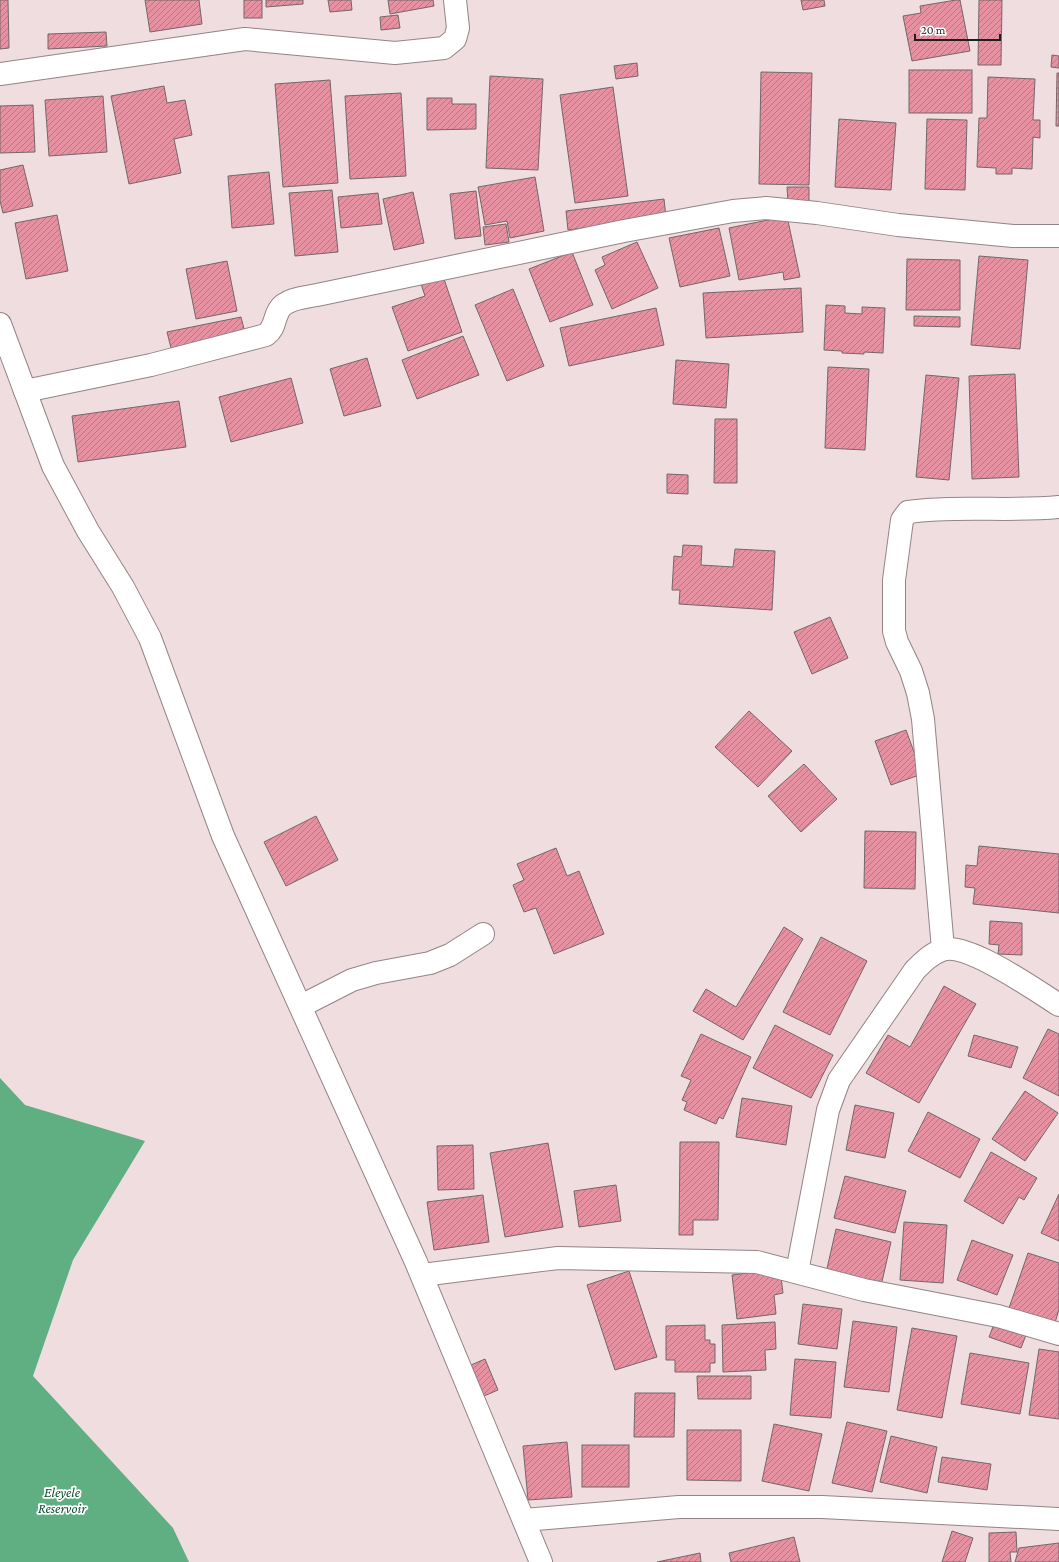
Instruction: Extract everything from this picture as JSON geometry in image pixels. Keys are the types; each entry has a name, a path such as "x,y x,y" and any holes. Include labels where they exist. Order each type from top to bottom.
{"street":[{"path":"0,74 212,43 246,40 395,53 444,48 455,38 458,28 455,0"},
{"path":"25,390 151,365 266,335 273,330 279,309 288,302 310,296 624,231 733,211 766,208 914,226 1013,236 1059,236"},
{"path":"0,324 53,466 88,531 123,587 150,638 223,836 422,1275 541,1562"},
{"path":"943,949 923,719 918,693 911,671 897,642 894,631 894,580 902,520 908,512 926,509 1030,510 1059,507"},
{"path":"301,1006 352,980 376,973 430,964 450,955 483,934"},
{"path":"797,1272 828,1110 839,1080 915,970 927,958 943,949 954,949 986,960 1059,1005"},
{"path":"422,1275 558,1258 757,1262 864,1290 998,1316 1059,1334"},
{"path":"524,1520 679,1507 822,1507 1059,1519"}],"water":[{"name":"Eleyele Reservoir","path":"0,1078 25,1105 145,1141 73,1260 33,1376 173,1528 189,1562 0,1562"}],"building":[{"path":"0,0 8,0 9,48 0,49"},
{"path":"145,0 199,0 202,24 150,32"},
{"path":"244,0 262,0 262,18 244,18"},
{"path":"266,0 303,0 303,4 266,7"},
{"path":"328,0 351,0 352,10 330,12"},
{"path":"388,0 433,0 434,6 390,14"},
{"path":"801,0 824,0 825,6 803,10"},
{"path":"960,0 970,51 912,61 903,16 921,13 920,6"},
{"path":"979,0 1002,0 1001,65 978,65"},
{"path":"398,15 400,28 381,30 380,17"},
{"path":"106,32 107,46 48,49 48,34"},
{"path":"1052,55 1059,56 1059,68 1051,67"},
{"path":"637,63 638,76 616,79 614,66"},
{"path":"909,70 972,70 972,113 909,113"},
{"path":"761,72 812,73 809,185 759,184"},
{"path":"1057,73 1059,73 1059,126 1056,126"},
{"path":"490,76 543,79 538,170 486,168"},
{"path":"988,77 1035,79 1033,120 1040,120 1040,138 1033,137 1032,169 1012,168 1012,174 996,174 996,168 977,167 979,118 987,118"},
{"path":"330,80 338,183 283,187 275,84"},
{"path":"164,86 167,103 185,100 192,135 174,139 181,173 129,184 111,96"},
{"path":"613,87 628,196 575,203 560,95"},
{"path":"401,93 406,176 350,179 345,96"},
{"path":"103,96 107,152 49,156 45,100"},
{"path":"427,98 452,98 452,104 476,104 476,129 427,130"},
{"path":"33,105 35,152 0,153 0,106"},
{"path":"839,119 896,123 891,190 835,187"},
{"path":"927,119 967,120 965,190 925,189"},
{"path":"23,165 33,206 3,213 0,201 0,170"},
{"path":"269,172 274,224 232,228 228,176"},
{"path":"535,177 544,231 510,238 507,221 485,225 478,187"},
{"path":"787,187 809,187 809,202 788,202"},
{"path":"332,190 338,252 295,256 289,193"},
{"path":"476,191 481,236 455,239 450,194"},
{"path":"413,192 424,243 394,250 383,199"},
{"path":"378,193 382,224 341,228 338,197"},
{"path":"664,199 666,217 568,230 566,211"},
{"path":"57,215 68,271 26,279 15,223"},
{"path":"787,216 800,277 784,280 783,272 739,280 729,228"},
{"path":"506,224 509,242 485,245 483,227"},
{"path":"719,228 730,276 680,287 669,238"},
{"path":"637,242 658,288 612,309 595,270 605,265 602,257"},
{"path":"572,252 593,305 550,322 529,269"},
{"path":"979,256 1028,260 1020,349 971,345"},
{"path":"907,259 960,260 960,310 906,310"},
{"path":"227,261 237,311 196,319 186,269"},
{"path":"443,276 462,332 408,351 392,307 425,296 421,284"},
{"path":"801,288 803,332 706,338 703,293"},
{"path":"513,289 544,366 507,381 475,305"},
{"path":"826,305 845,306 845,313 862,314 862,307 885,308 883,353 842,353 842,351 824,350"},
{"path":"656,308 664,345 569,366 560,328"},
{"path":"914,316 960,317 960,327 914,326"},
{"path":"241,317 245,333 171,348 167,332"},
{"path":"463,336 479,375 417,399 402,360"},
{"path":"367,358 381,406 344,416 330,369"},
{"path":"676,360 729,364 726,408 673,404"},
{"path":"828,367 869,369 865,450 825,448"},
{"path":"1015,374 1019,477 972,479 969,376"},
{"path":"926,375 959,378 949,480 916,477"},
{"path":"291,378 303,423 231,442 219,397"},
{"path":"179,401 186,447 78,462 72,416"},
{"path":"715,419 737,419 737,483 714,483"},
{"path":"667,474 688,475 688,494 667,493"},
{"path":"683,545 702,546 701,565 733,567 735,549 775,551 772,610 679,604 680,590 672,590 674,556 682,557"},
{"path":"830,617 848,658 812,674 794,632"},
{"path":"749,711 792,751 758,787 715,747"},
{"path":"906,730 922,774 891,785 875,741"},
{"path":"804,764 837,799 801,832 768,796"},
{"path":"316,816 338,860 286,886 264,842"},
{"path":"865,831 916,832 915,889 864,888"},
{"path":"979,846 1059,854 1059,913 973,904 975,888 965,887 966,865 977,866"},
{"path":"556,848 567,876 579,871 604,934 554,954 536,908 524,912 513,885 524,880 517,864"},
{"path":"990,921 1022,923 1022,955 998,954 999,945 989,944"},
{"path":"784,927 803,939 743,1040 693,1011 706,989 736,1007"},
{"path":"821,937 867,961 830,1035 783,1012"},
{"path":"944,986 976,1004 919,1103 866,1073 888,1035 910,1047"},
{"path":"775,1025 833,1055 811,1098 753,1068"},
{"path":"1048,1029 1059,1034 1059,1096 1023,1078"},
{"path":"701,1034 751,1057 723,1119 719,1117 716,1124 684,1110 687,1102 682,1100 691,1080 681,1076"},
{"path":"974,1035 1018,1047 1011,1068 968,1056"},
{"path":"1025,1091 1058,1113 1025,1161 992,1139"},
{"path":"742,1098 792,1106 786,1145 736,1137"},
{"path":"855,1105 894,1113 885,1158 846,1150"},
{"path":"928,1112 980,1139 960,1178 908,1151"},
{"path":"680,1142 719,1142 718,1220 693,1220 693,1235 679,1235"},
{"path":"548,1143 563,1227 505,1237 490,1153"},
{"path":"473,1145 474,1189 438,1190 437,1146"},
{"path":"991,1152 1037,1178 1024,1200 1019,1197 1003,1224 964,1201"},
{"path":"845,1176 906,1191 895,1233 834,1218"},
{"path":"616,1185 621,1221 579,1227 574,1191"},
{"path":"1059,1194 1059,1241 1041,1233"},
{"path":"483,1195 489,1242 434,1250 427,1202"},
{"path":"904,1222 947,1225 943,1283 900,1280"},
{"path":"836,1229 891,1242 881,1286 826,1273"},
{"path":"972,1240 1013,1255 997,1295 957,1280"},
{"path":"1028,1253 1059,1263 1059,1309 1055,1323 1009,1308"},
{"path":"780,1269 783,1293 774,1295 776,1314 737,1319 732,1275"},
{"path":"629,1271 657,1357 615,1370 587,1285"},
{"path":"803,1304 842,1309 837,1349 798,1344"},
{"path":"996,1319 1028,1330 1021,1348 989,1337"},
{"path":"853,1321 897,1327 889,1392 844,1387"},
{"path":"775,1322 776,1349 765,1350 766,1370 723,1372 722,1325"},
{"path":"705,1325 705,1340 710,1340 710,1344 715,1344 715,1363 710,1363 710,1372 675,1372 675,1360 666,1360 666,1326"},
{"path":"912,1328 957,1336 942,1418 897,1410"},
{"path":"1039,1349 1059,1352 1059,1419 1029,1415"},
{"path":"970,1353 1029,1363 1020,1414 961,1404"},
{"path":"485,1359 498,1390 484,1396 471,1365"},
{"path":"795,1359 836,1362 831,1418 790,1415"},
{"path":"697,1376 751,1376 751,1399 698,1399"},
{"path":"635,1393 675,1393 674,1437 634,1437"},
{"path":"847,1422 887,1431 872,1492 832,1483"},
{"path":"774,1424 822,1434 809,1491 762,1481"},
{"path":"687,1430 741,1430 741,1481 687,1480"},
{"path":"891,1436 937,1447 927,1493 880,1482"},
{"path":"567,1442 572,1497 528,1500 523,1446"},
{"path":"582,1445 629,1445 629,1487 582,1487"},
{"path":"942,1457 991,1464 987,1490 938,1482"},
{"path":"952,1531 973,1538 965,1562 942,1562"},
{"path":"1016,1532 1017,1552 1010,1552 1011,1562 989,1562 989,1533"},
{"path":"794,1537 800,1562 731,1562 729,1553"},
{"path":"1059,1543 1059,1562 1015,1562 1019,1548"},
{"path":"700,1553 701,1562 657,1562"}]}
